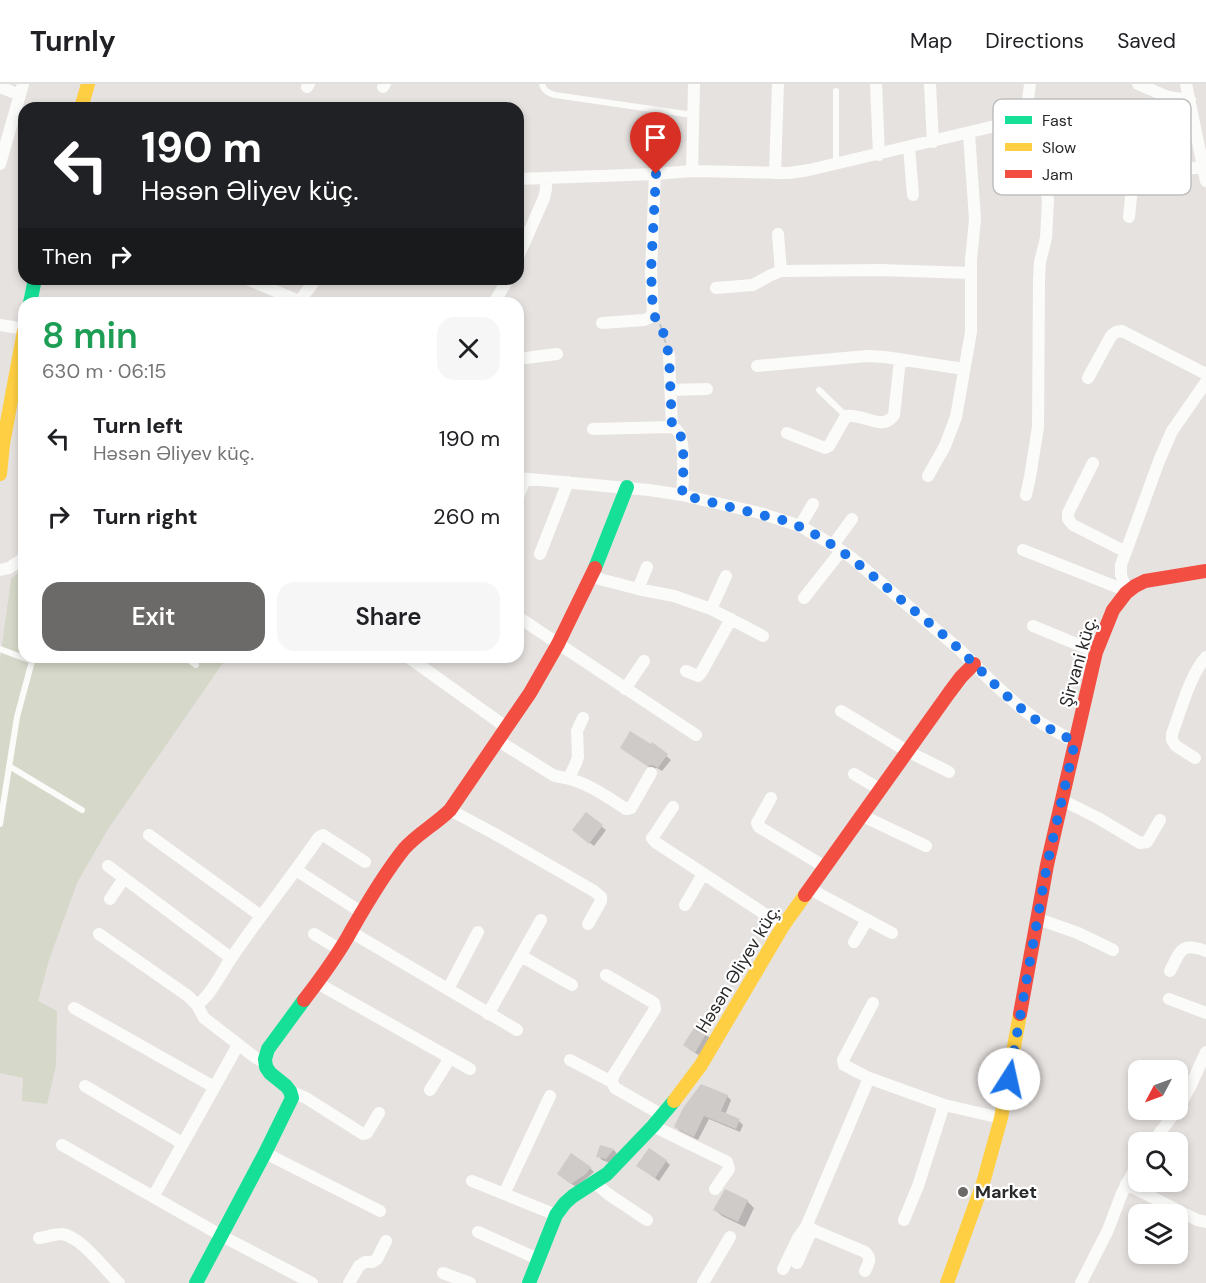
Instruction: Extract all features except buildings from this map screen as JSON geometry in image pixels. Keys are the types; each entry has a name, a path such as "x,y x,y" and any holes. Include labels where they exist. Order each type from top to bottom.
{"street":[{"path":"83,102 88,84"},
{"path":"692,171 694,84"},
{"path":"775,173 778,84"},
{"path":"876,84 879,154"},
{"path":"930,84 933,142"},
{"path":"1028,99 1030,84"},
{"path":"1138,84 1168,97 1183,99"},
{"path":"1185,84 1190,99"},
{"path":"0,87 21,90 0,164"},
{"path":"1191,105 1206,181"},
{"path":"524,179 692,171 789,173 993,127"},
{"path":"928,476 945,446 956,417 971,332 970,273 975,219 969,134"},
{"path":"909,147 913,195"},
{"path":"1191,168 1203,167"},
{"path":"602,322 644,320 653,314 651,271 656,174"},
{"path":"524,243 544,198 546,178"},
{"path":"1026,495 1038,427 1039,280 1048,220 1047,195"},
{"path":"1129,217 1132,195"},
{"path":"778,234 781,271"},
{"path":"716,288 753,285 781,271 881,270 970,273"},
{"path":"260,285 287,297"},
{"path":"302,297 311,285"},
{"path":"0,325 18,329"},
{"path":"1088,378 1111,336 1122,331 1206,374"},
{"path":"524,358 557,354"},
{"path":"669,355 672,427"},
{"path":"757,366 867,356 964,369"},
{"path":"787,433 825,448 829,446 846,416 853,415 884,423 890,421 894,415 900,360"},
{"path":"1127,591 1120,571 1159,461 1172,431 1206,382"},
{"path":"0,474 3,444 18,386"},
{"path":"670,390 707,389"},
{"path":"592,429 672,427 677,430 681,436 682,495"},
{"path":"1092,464 1068,513 1068,519 1073,525 1126,552"},
{"path":"524,478 627,487 682,495 760,513 800,526 837,548 960,650 1021,708 1041,723 1075,742"},
{"path":"540,554 568,482"},
{"path":"379,1113 367,1133 363,1134 306,1098 292,1092 272,1076 265,1062 268,1049 317,983 351,932 361,912 409,843 443,818 450,810 530,693 592,577 627,487"},
{"path":"800,526 813,504"},
{"path":"804,598 837,548 852,519"},
{"path":"1023,550 1127,591"},
{"path":"0,570 9,568 18,562"},
{"path":"638,589 647,567"},
{"path":"1127,591 1145,581 1206,571"},
{"path":"711,609 726,576"},
{"path":"592,577 674,596 711,609 763,636"},
{"name":"Şirvani küç.","path":"947,1283 983,1183 1001,1118 1047,865 1096,652 1116,604 1127,591"},
{"path":"686,670 698,676 701,673 731,619"},
{"path":"524,621 696,735"},
{"path":"1033,626 1096,652"},
{"path":"1195,758 1176,746 1172,740 1172,734 1194,676 1206,657"},
{"path":"625,688 644,661"},
{"path":"416,663 506,727"},
{"name":"Həsən Əliyev küç.","path":"529,1283 556,1215 573,1196 607,1174 657,1120 701,1065 783,926 961,677 974,664"},
{"path":"841,711 907,752 949,771"},
{"path":"569,778 576,763 577,731 582,718"},
{"path":"497,740 553,775 569,778 595,789 626,809 630,808 651,773"},
{"path":"854,774 881,790"},
{"path":"771,798 757,823 759,827 825,867"},
{"path":"1062,800 1140,843 1147,842 1160,820"},
{"path":"673,807 652,838 655,842 783,926"},
{"path":"450,810 594,891 601,897 601,901 588,924"},
{"path":"863,816 926,846"},
{"path":"149,835 261,916"},
{"path":"197,1005 207,996 231,958 319,837 323,835 364,862"},
{"path":"108,866 231,958"},
{"path":"296,870 361,912"},
{"path":"685,905 703,874"},
{"path":"110,899 124,878"},
{"path":"810,889 892,933"},
{"path":"1038,919 1078,933 1113,950"},
{"path":"854,942 867,920"},
{"path":"488,1014 541,921"},
{"path":"351,932 517,1030"},
{"path":"448,989 478,932"},
{"path":"99,934 188,996 197,1005 204,1018 256,1058 265,1062"},
{"path":"314,934 339,950"},
{"path":"1170,971 1181,950 1186,947 1206,951"},
{"path":"521,956 572,984"},
{"path":"606,975 654,1003 655,1009 613,1076 612,1082"},
{"path":"317,983 470,1069"},
{"path":"1169,999 1206,1013"},
{"path":"873,1003 843,1060 844,1065 869,1078 945,1105 1001,1118"},
{"path":"74,1008 214,1087"},
{"path":"153,1197 238,1045"},
{"path":"1188,1091 1206,1052"},
{"path":"430,1090 450,1058"},
{"path":"570,1060 612,1082 615,1088 657,1120 727,1162 729,1169 715,1189"},
{"path":"796,1263 869,1078"},
{"path":"86,1086 182,1143"},
{"path":"196,1283 290,1106 292,1092"},
{"path":"504,1194 550,1096"},
{"path":"904,1220 945,1105"},
{"path":"62,1144 222,1236 312,1283"},
{"path":"265,1153 380,1211"},
{"path":"1082,1283 1108,1230 1128,1180"},
{"path":"472,1181 556,1215"},
{"path":"595,1183 647,1220"},
{"path":"1126,1184 1197,1220 1206,1222"},
{"path":"783,1269 798,1238 809,1228"},
{"path":"809,1228 869,1255 870,1260 865,1271"},
{"path":"478,1232 538,1258"},
{"path":"39,1238 62,1234 72,1238 81,1244 114,1281"},
{"path":"703,1283 730,1237"},
{"path":"349,1283 359,1266 376,1259 386,1241"},
{"path":"443,1273 470,1283"}],"lane":[{"path":"542,84 548,93 555,96 693,116"},
{"path":"836,91 836,164"},
{"path":"819,390 846,416"},
{"path":"0,649 18,654"},
{"path":"0,824 17,717 33,663"},
{"path":"9,766 82,810"}],"path":[{"path":"653,314 662,328 669,355"}],"green space":[{"path":"18,573 18,663 223,663 108,829 77,883 49,960 38,1001 57,1011 56,1065 47,1104 22,1101 23,1078 0,1073 0,660 11,579"}],"traffic: fast":[{"path":"31,297 34,285"},
{"path":"595,568 627,487"},
{"path":"196,1283 292,1098 286,1086 270,1073 265,1059 268,1049 304,1000"},
{"path":"529,1283 556,1215 565,1203 607,1174 674,1101"}],"traffic: slow":[{"path":"83,102 88,84"},
{"path":"0,474 3,444 18,363"},
{"path":"674,1101 701,1065 783,926 805,895"},
{"path":"947,1283 983,1183 1001,1118 1020,1014"}],"traffic: jam":[{"path":"304,1000 335,958 376,889 404,849 450,810 530,693 558,644 595,568"},
{"path":"1020,1014 1047,865 1096,652 1113,610 1126,593 1145,581 1206,571"},
{"path":"805,895 949,693 974,664"}],"place":[{"name":"Market","path":"963,1192"}],"route":[{"path":"656,174 651,271 653,314 662,328 669,355 672,427 681,436 682,495 760,513 800,526 821,537 862,567 960,650 1021,708 1041,723 1075,742 1047,865 1009,1079"}]}
